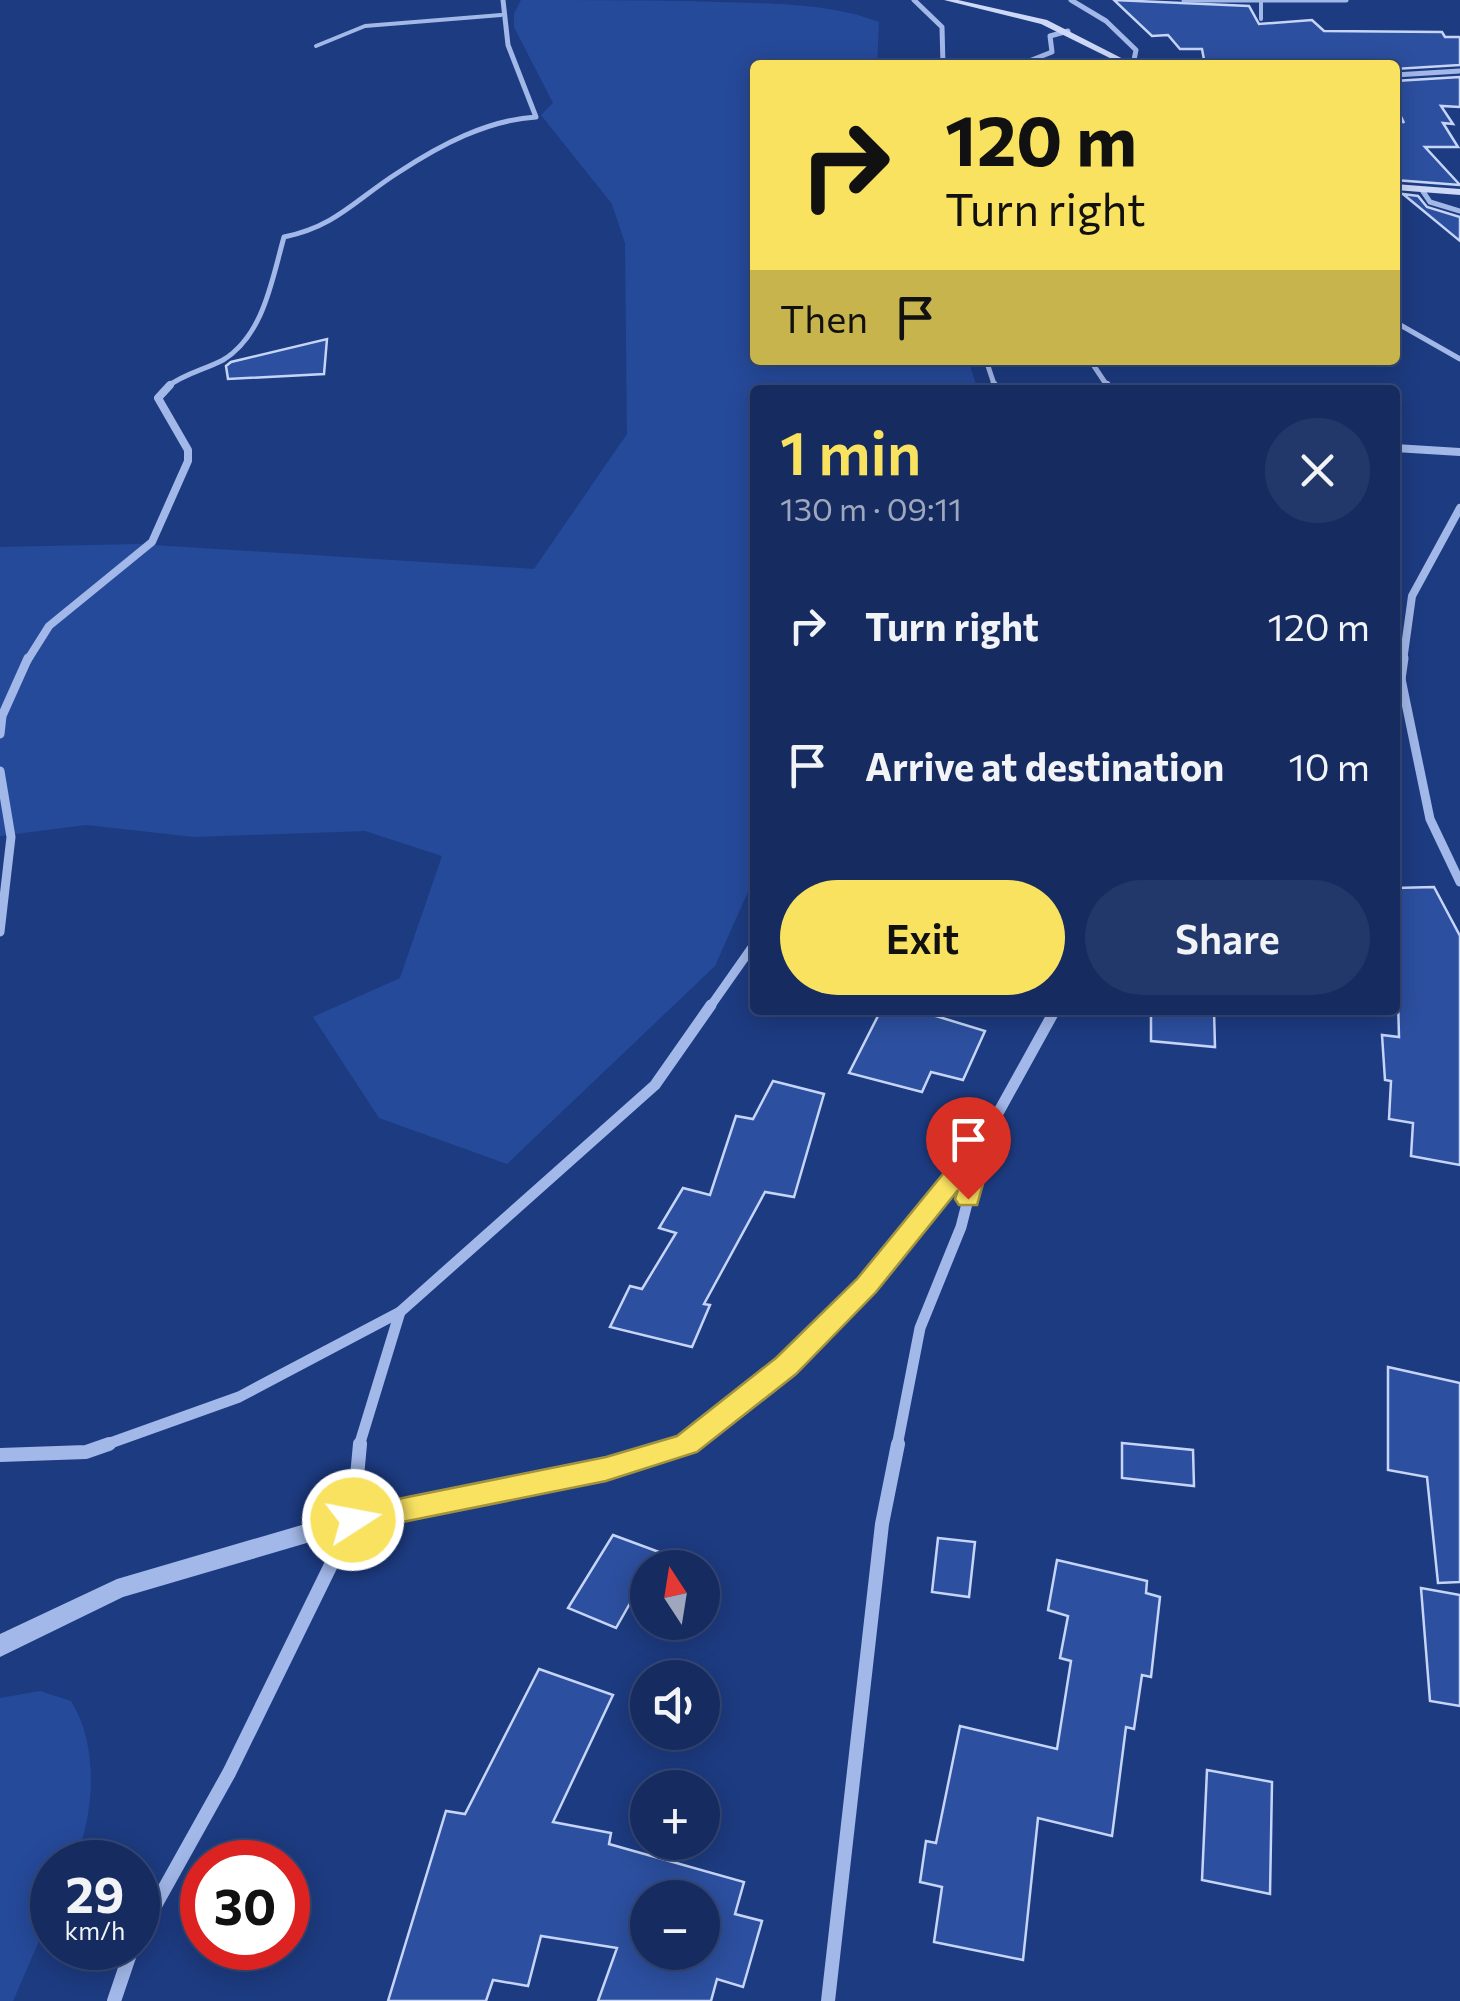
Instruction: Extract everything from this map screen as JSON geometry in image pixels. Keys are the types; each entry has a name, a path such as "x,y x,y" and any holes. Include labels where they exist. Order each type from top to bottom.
{"main road":[{"path":"948,0 1019,14 1068,31 1123,60"},
{"path":"1400,188 1460,192"}],"street":[{"path":"0,734 2,716 23,667 49,626 152,542 188,461 188,450 158,398 166,385 228,358 250,337 284,237 317,231 323,224 361,206 390,178 462,134 508,118 536,117 506,44 501,15 504,0"},
{"path":"914,0 941,21 946,30 943,60"},
{"path":"1071,0 1106,21 1136,50 1133,60"},
{"path":"1184,0 1346,0"},
{"path":"1055,60 1050,36 1068,31"},
{"path":"1031,60 1052,52"},
{"path":"1400,74 1460,71"},
{"path":"1422,190 1430,202 1460,210"},
{"path":"1400,325 1460,359"},
{"path":"1400,448 1460,452"},
{"path":"1400,668 1412,596 1460,508"},
{"path":"1400,689 1430,819 1460,882"},
{"path":"0,770 11,836 0,932"},
{"path":"0,1455 86,1452 239,1397 400,1312 655,1085 750,950"},
{"path":"0,1646 117,1589 353,1520 606,1469 687,1444 786,1366 866,1286 982,1142 1052,1015"},
{"path":"828,2001 882,1524 920,1328 961,1227 982,1142"},
{"path":"160,1897 230,1772 353,1520 360,1438 400,1312"},
{"path":"114,2001 125,1970"}],"lane":[{"path":"1261,2 1261,19"},
{"path":"316,46 365,26 501,15"}],"shaded area":[{"path":"521,0 690,1 787,4 835,10 879,22 877,60 750,60 750,365 970,365 976,385 750,385 750,887 715,966 507,1164 379,1118 313,1017 400,978 442,856 365,831 194,837 86,825 0,836 0,547 138,544 534,569 627,434 625,243 612,204 541,115 553,103 514,27 514,14"},
{"path":"40,1691 71,1701 86,1739 91,1781 82,1840 30,1840 30,1962 13,2001 0,2001 0,1698"}],"building":[{"path":"1114,0 1249,6 1259,24 1312,20 1324,31 1442,32 1445,37 1460,37 1460,65 1400,69 1400,60 1204,60 1202,49 1180,49 1168,35 1152,36"},
{"path":"1460,77 1460,107 1441,106 1453,124 1443,123 1458,147 1425,147 1460,185 1400,180 1400,119 1404,123 1400,115 1400,81"},
{"path":"1403,194 1418,196 1427,207 1460,217 1460,241"},
{"path":"327,339 324,374 228,379 226,366 231,362"},
{"path":"1434,887 1460,936 1460,1165 1411,1156 1413,1123 1389,1119 1391,1081 1385,1080 1382,1035 1399,1037 1400,888"},
{"path":"878,1015 936,1016 985,1031 963,1080 931,1072 922,1092 849,1073"},
{"path":"1151,1015 1214,1015 1215,1047 1151,1041"},
{"path":"773,1081 824,1094 794,1197 765,1192 704,1304 710,1305 692,1347 610,1327 630,1286 642,1289 676,1233 659,1228 683,1188 710,1195 736,1116 753,1119"},
{"path":"1388,1367 1460,1383 1460,1582 1438,1583 1427,1477 1388,1470"},
{"path":"1122,1443 1193,1450 1194,1486 1122,1478"},
{"path":"613,1535 654,1550 630,1550 630,1603 616,1628 568,1608"},
{"path":"938,1538 975,1542 969,1597 932,1592"},
{"path":"1057,1560 1147,1581 1146,1593 1160,1597 1151,1677 1142,1675 1134,1729 1126,1727 1112,1836 1038,1818 1023,1960 934,1942 942,1887 920,1882 926,1841 936,1843 960,1726 1057,1749 1071,1661 1060,1658 1068,1616 1048,1610"},
{"path":"1421,1588 1460,1595 1460,1706 1430,1701"},
{"path":"539,1669 613,1695 553,1822 611,1833 609,1844 630,1850 630,1860 666,1860 744,1882 735,1914 762,1921 743,1987 717,1979 711,2001 598,2001 617,1948 541,1936 528,1986 493,1980 486,2001 388,2001 446,1811 465,1814"},
{"path":"1207,1770 1272,1782 1270,1894 1202,1880"}],"route":[{"path":"353,1520 606,1469 687,1444 786,1366 866,1286 982,1142 968,1199"}]}
